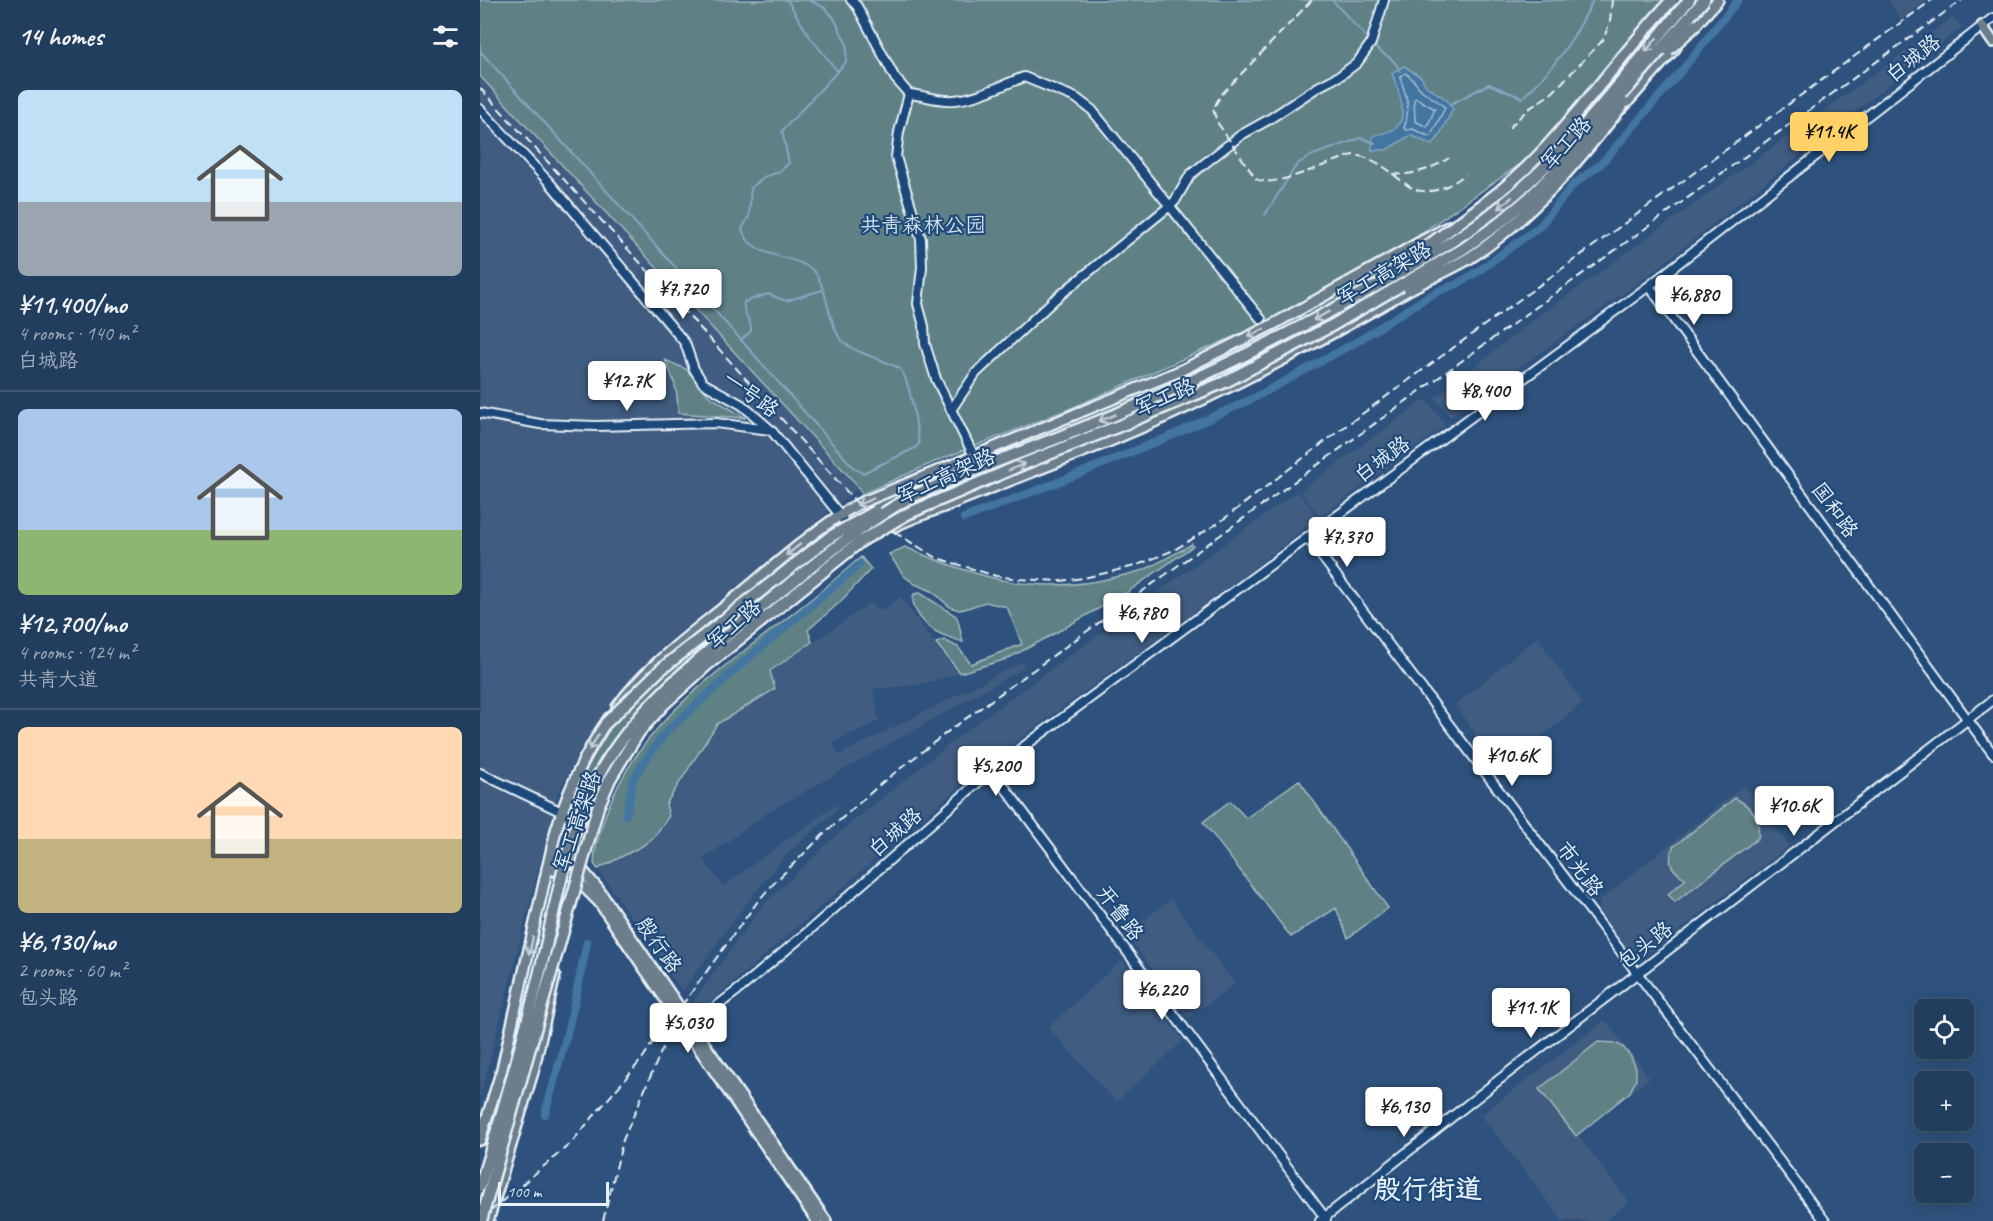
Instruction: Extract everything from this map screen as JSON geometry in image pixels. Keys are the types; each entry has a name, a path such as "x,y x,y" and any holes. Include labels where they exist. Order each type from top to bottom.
{"highway":[{"path":"1381,283 1481,206 1541,154 1672,0"},
{"name":"军工高架路","path":"480,1186 536,986 570,848 582,811 598,777 622,736 656,698 721,640 849,536 907,499 1103,420 1217,369 1299,329 1471,229 1527,184 1570,140 1689,0"},
{"name":"军工高架路","path":"481,1221 598,807 610,779 639,732 664,704 707,665 822,571 885,525 1021,465 1225,381 1362,309 1463,249 1530,197 1563,163 1704,0"},
{"path":"1362,309 1404,291 1470,257 1509,228 1555,187 1661,56 1696,25"},
{"path":"606,723 660,670 830,537 874,511 907,499"}],"main road":[{"name":"军工路","path":"480,1140 502,1069 547,868 562,812 579,770 606,723 632,687 664,657 840,514 858,504 1182,370 1272,325 1478,210 1545,155 1642,40 1672,0"},
{"name":"军工路","path":"488,1221 533,1072 573,876 593,805 602,786 621,758 667,707 813,581 871,538 920,514 1100,445 1217,395 1346,326 1459,260 1490,239 1542,196 1718,0"},
{"path":"1982,26 1993,42"},
{"path":"579,770 580,776 589,785 602,786"},
{"name":"军工路","path":"562,812 576,827 577,864"},
{"path":"550,857 577,864"},
{"name":"殷行路","path":"577,864 598,889 817,1221"},
{"name":"殷行路","path":"547,868 573,876 599,902 673,1012 690,1026 826,1221"},
{"path":"536,919 545,911 550,910 561,916 565,923"}],"street":[{"path":"851,0 857,6 895,78 909,94 947,100 970,97 1024,77 1076,98 1092,110 1261,319"},
{"path":"951,410 976,373 1054,300 1170,205 1190,175 1241,135 1357,63 1371,43 1384,0"},
{"name":"白城路","path":"690,1026 742,987 811,929 992,770 1649,286 1993,18"},
{"path":"909,94 899,132 896,157 921,239 922,267 918,304 924,326 925,344 936,380 974,456"},
{"name":"一号路","path":"480,109 549,182 678,334 685,343 694,369 703,382 742,405 771,430 840,514 860,546"},
{"name":"国和路","path":"1649,286 1993,754"},
{"path":"480,413 540,424 596,426 716,423 771,430"},
{"name":"市光路","path":"1307,537 1825,1221"},
{"name":"包头路","path":"1324,1220 1636,974 1993,700"},
{"name":"开鲁路","path":"992,770 1324,1220"},
{"path":"480,773 562,812"}],"shaded area":[{"path":"1888,0 1927,0 1901,20"},
{"path":"1953,17 1962,27 1645,278 1450,417 1435,398 1532,321"},
{"path":"480,76 858,488 654,654 600,718 558,792 480,1098"},
{"path":"1425,399 1446,425 1320,517 1300,491"},
{"path":"1298,491 1318,518 1240,579 985,764 699,1012 693,1002 761,907 841,831 964,732"},
{"path":"900,597 958,674 917,685 873,689 879,721 832,743 839,755 1022,662 1024,668 769,812 703,859 723,886 835,805 838,809 789,852 751,897 682,991 599,870 655,838 671,816 667,805 717,726 777,690 771,672 870,603 881,611"},
{"path":"1537,637 1583,703 1500,770 1455,705"},
{"path":"1744,785 1789,846 1652,951 1629,950 1600,913 1600,900"},
{"path":"1171,899 1235,984 1189,1018 1126,934"},
{"path":"1122,960 1183,1041 1116,1102 1048,1027"},
{"path":"1605,1020 1650,1078 1578,1135 1629,1202 1605,1221 1563,1221 1481,1115"}],"green space":[{"name":"共青森林公园","path":"480,0 1663,0 1601,72 1539,151 1416,237 1322,293 1258,326 1074,407 939,460 862,494 855,483 480,76"},
{"path":"1445,233 1455,251 1267,359 1255,339"},
{"path":"1249,342 1261,361 1222,380 889,520 870,505 1182,375"},
{"path":"665,360 686,369 710,397 746,418 678,413 675,385"},
{"path":"830,531 840,535 842,539 691,670 591,779 585,771 613,724 641,687 677,653 794,557"},
{"path":"1192,544 1193,546 1126,593 1050,636 1007,659 960,673 936,643 944,640 958,647 971,664 1022,644 1007,607 985,602 959,610 950,607 932,591 915,584 904,576 889,554 905,547 957,568 983,575 1008,581 1060,585 1087,583 1140,571"},
{"path":"861,557 871,569 839,603 808,630 812,642 770,671 775,689 717,724 666,804 669,816 654,837 642,846 598,869 594,864 595,852 605,816 620,782 639,751 687,698"},
{"path":"920,593 956,616 963,642 938,633 922,620 913,599 914,594"},
{"path":"1299,780 1388,908 1348,938 1336,908 1291,937 1203,822 1230,801 1246,818"},
{"path":"578,787 592,793 580,811 571,803"},
{"path":"1735,798 1751,809 1757,819 1758,838 1675,902 1668,894 1686,879 1672,866 1670,857 1673,847"},
{"path":"1598,1042 1615,1043 1623,1047 1636,1068 1636,1080 1630,1092 1576,1136 1539,1089"}],"water":[{"path":"1404,66 1421,77 1426,86 1447,100 1453,109 1432,145 1411,135 1386,150 1372,150 1373,136 1394,129 1400,123 1401,101 1392,73"}],"waterway":[{"path":"787,0 810,37 838,72"},
{"path":"808,0 825,8 834,18 847,45 846,62 782,131 789,163 779,172 764,177 751,188 749,216 742,229 753,246 801,263 816,273 840,338 857,351 897,367 904,375 919,444 863,473 854,468 741,340 751,331 744,310 744,302 768,294 786,301 822,290"},
{"path":"1332,0 1369,40"},
{"path":"1449,105 1489,84 1522,98 1562,53 1593,0"},
{"path":"964,518 1173,435 1252,399 1358,341 1424,299 1457,284 1480,270 1540,226 1573,185 1602,163 1687,64 1738,0"},
{"path":"1373,45 1391,59 1400,71"},
{"path":"480,51 741,340"},
{"path":"1265,215 1297,164 1313,155 1361,138 1375,143"},
{"path":"626,815 633,780 667,731 745,661 860,564"},
{"path":"545,1114 574,1007 587,942 571,1017"}],"railway":[{"path":"1312,0 1221,95 1213,109 1217,122 1256,179 1276,181 1289,178 1353,155 1370,159 1417,190 1430,191 1445,187 1466,174"},
{"path":"1509,128 1527,110 1552,93 1603,40 1610,22 1612,0"},
{"path":"480,88 858,504 889,529 937,558 996,576 1060,581 1135,566 1174,550 1220,522 1340,430 1932,0"},
{"path":"603,1221 623,1140 680,1008 758,901 823,835 884,781 950,730 1962,0"},
{"path":"1392,174 1422,171 1449,158"},
{"path":"480,1220 570,1144 642,1059 666,1022"}],"district":[{"name":"殷行街道","path":"1428,1189"}]}
